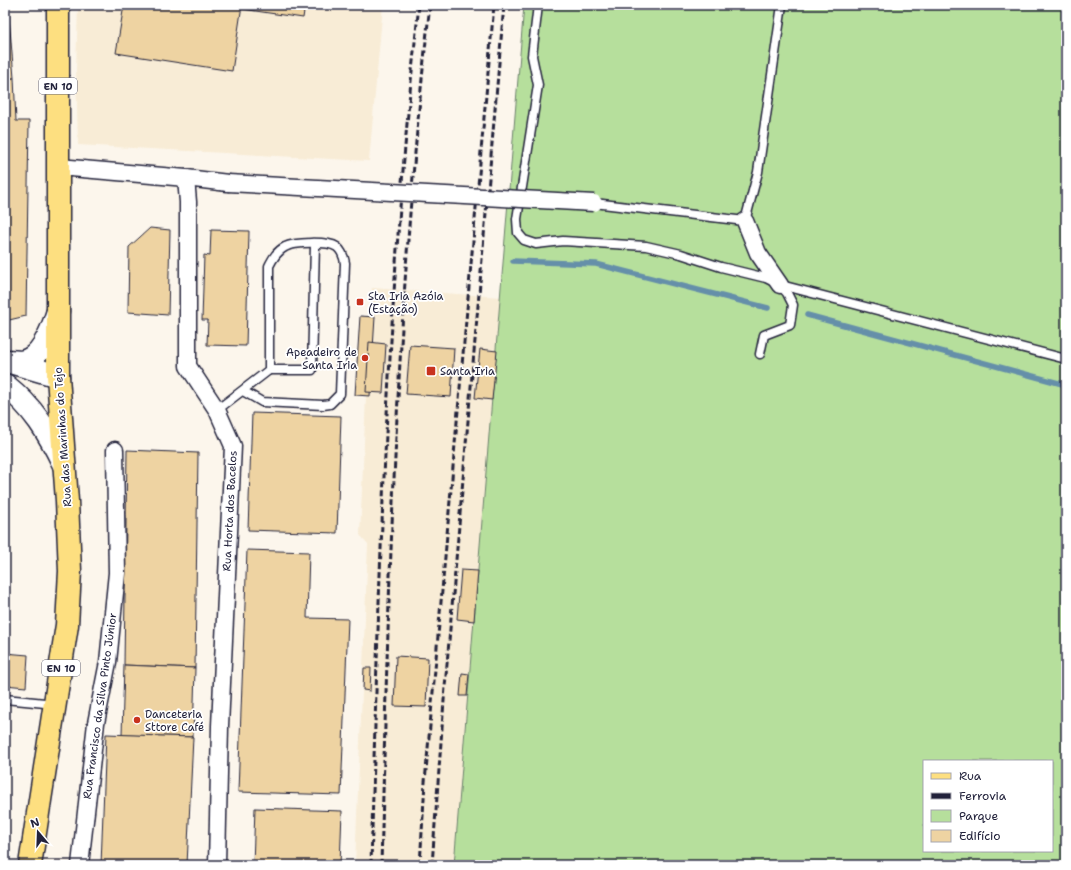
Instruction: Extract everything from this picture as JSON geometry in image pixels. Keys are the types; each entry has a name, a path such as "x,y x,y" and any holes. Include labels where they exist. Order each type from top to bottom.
{"main road":[{"name":"Rua das Marinhas do Tejo","path":"30,865 67,625 70,571 65,469 58,376 58,5"},
{"path":"6,368 22,362 34,355 43,345 52,330 58,311"},
{"path":"6,368 58,376"},
{"path":"5,385 36,414 50,436 65,469"}],"street":[{"path":"59,167 228,183 594,203"},
{"name":"Rua Horta dos Bacelos","path":"186,178 188,202 188,366 217,410 233,446 220,726 217,865"},
{"path":"745,221 758,253 780,285"},
{"name":"Rua Francisco da Silva Pinto Júnior","path":"80,865 96,723 108,662 117,573 114,450"}],"lane":[{"path":"538,5 532,56 538,85 516,219 518,232 524,240 536,244 563,241 646,246 681,254 721,267 766,278 780,285 1066,359"},
{"path":"594,203 745,221 758,172 782,5"},
{"path":"243,391 262,402 323,405 330,404 340,394 345,263 344,255 336,246 294,243 284,248 274,256 269,266 269,370"},
{"path":"217,410 269,370 312,370 316,244"},
{"path":"760,354 764,335 790,325 793,305 780,285"},
{"path":"5,699 55,704"}],"shaded area":[{"path":"78,5 383,5 369,161 78,145 76,69"},
{"path":"372,288 501,297 454,865 355,865 368,544 360,535 366,396 355,395 360,316 369,316"}],"green space":[{"path":"524,5 1066,5 1066,865 454,865"}],"building":[{"path":"5,5 8,5 14,78 5,79"},
{"path":"124,5 242,5 232,71 116,53"},
{"path":"242,5 305,5 303,18 242,9"},
{"path":"14,78 16,121 29,121 26,316 5,321 5,79"},
{"path":"150,228 170,230 168,315 128,312 129,247"},
{"path":"211,230 249,231 246,346 207,345 208,320 202,320 204,255 210,256"},
{"name":"Apeadeiro de Santa Iria","path":"360,316 375,317 370,396 355,395"},
{"path":"369,342 386,344 383,393 366,392"},
{"path":"410,345 454,348 451,397 406,394"},
{"path":"480,349 497,351 492,400 475,398"},
{"path":"252,413 341,416 337,533 248,530"},
{"path":"127,450 198,453 195,668 124,665"},
{"path":"247,550 309,552 307,618 348,619 341,795 238,792"},
{"path":"461,570 478,571 474,621 457,619"},
{"path":"5,653 28,655 26,687 5,685"},
{"path":"396,656 428,658 426,707 394,706"},
{"path":"124,665 195,668 193,737 122,735"},
{"path":"364,668 371,668 370,691 363,690"},
{"path":"462,673 469,674 467,696 460,696"},
{"path":"106,734 193,737 187,865 101,865"},
{"path":"255,808 342,811 340,865 253,865"}],"waterway":[{"path":"513,261 596,264 768,308"},
{"path":"807,315 1066,385"}],"railway":[{"path":"371,865 377,650 386,434 399,219 419,5"},
{"path":"381,865 391,542 402,327 419,112 430,5"},
{"path":"420,865 425,782 494,5"},
{"path":"432,865 445,687 504,5"}],"place":[{"name":"Sta Iria Azóia (Estação)","path":"360,302"},
{"name":"Apeadeiro de Santa Iria","path":"365,358"},
{"name":"Santa Iria","path":"431,371"},
{"name":"Danceteria Sttore Café","path":"137,720"}]}
